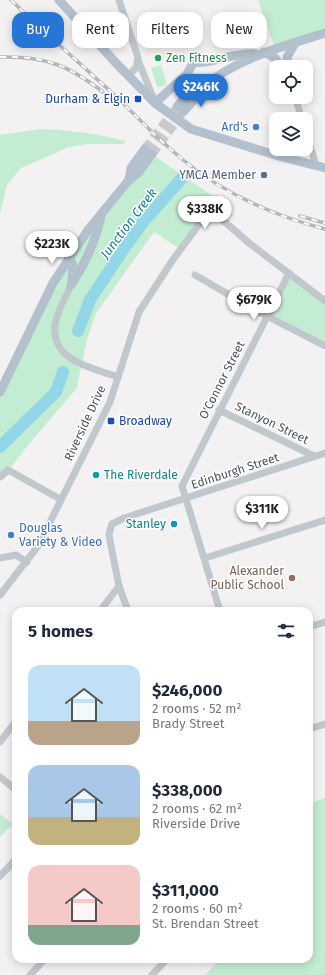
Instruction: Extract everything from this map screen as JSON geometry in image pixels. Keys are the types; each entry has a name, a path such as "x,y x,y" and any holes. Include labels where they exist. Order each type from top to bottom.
{"main road":[{"path":"59,0 155,103 196,132 321,166"},
{"path":"180,109 186,96 196,92 223,71 261,53 325,33"},
{"path":"287,60 287,57 294,42"},
{"path":"155,103 187,74 193,63 205,63 244,53 261,53 275,58 276,60"},
{"path":"0,392 44,299 69,258 102,212 129,180 138,173 148,152"},
{"path":"71,285 98,230 102,212"},
{"path":"69,258 73,266 71,285"}],"street":[{"path":"119,0 138,60 155,103"},
{"path":"128,75 136,68 138,60"},
{"path":"313,148 321,166"},
{"name":"Riverside Drive","path":"0,595 38,546 60,499 110,402 139,312 184,244 206,215 210,213 218,216 288,274"},
{"path":"288,274 325,301"},
{"name":"O'Connor Street","path":"219,607 208,574 205,558 186,498 182,490 183,482 288,274"},
{"path":"195,275 267,316 325,346"},
{"path":"71,285 55,325 55,332 60,347 66,355 79,364 118,377"},
{"name":"Stanyon Street","path":"219,410 314,456"},
{"name":"Edinburgh Street","path":"119,586 110,541 110,529 112,524 124,518 325,453"},
{"path":"0,477 8,470 60,499"},
{"path":"205,558 325,520"},
{"path":"0,558 16,555 27,562"},
{"path":"103,607 119,586"},
{"path":"119,586 127,607"},
{"path":"313,626 325,622"},
{"path":"313,728 325,724"},
{"path":"0,742 12,726"},
{"path":"0,777 12,787"},
{"path":"0,876 12,863"},
{"path":"30,975 41,963"},
{"path":"152,975 163,963"}],"green space":[{"path":"258,0 325,0 325,32 275,48 267,25 267,12 262,12"},
{"path":"161,65 167,85 157,87 151,68"},
{"path":"39,129 82,132 125,141 124,144 87,144 69,147 21,168 7,185 0,214 0,135"},
{"path":"153,155 214,197 180,249 154,232 96,313 86,343 77,388 28,445 9,470 0,477 0,391 52,283"},
{"path":"288,273 325,301 325,345 267,316"},
{"path":"325,798 325,975 205,975 216,963 313,963 313,802"},
{"path":"0,814 12,823 12,825 0,837"}],"waterway":[{"name":"Junction Creek","path":"78,331 90,300 123,250 144,221 183,177"},
{"name":"Junction Creek","path":"0,447 56,392 63,372"}],"tunnel":[{"path":"145,149 175,110"},
{"path":"152,154 183,112"}],"railway":[{"path":"11,0 109,90 163,143 198,171 215,183 249,202 286,217 325,229"},
{"path":"0,57 30,58 55,64 78,75 103,92"},
{"path":"300,216 325,223"}],"place":[{"name":"Zen Fitness","path":"158,58"},
{"name":"Durham & Elgin","path":"138,99"},
{"name":"Ard's","path":"256,127"},
{"name":"YMCA Member","path":"264,175"},
{"name":"Broadway","path":"111,421"},
{"name":"The Riverdale","path":"96,475"},
{"name":"Stanley","path":"174,524"},
{"name":"Douglas Variety & Video","path":"11,535"},
{"name":"Alexander Public School","path":"292,578"}]}
